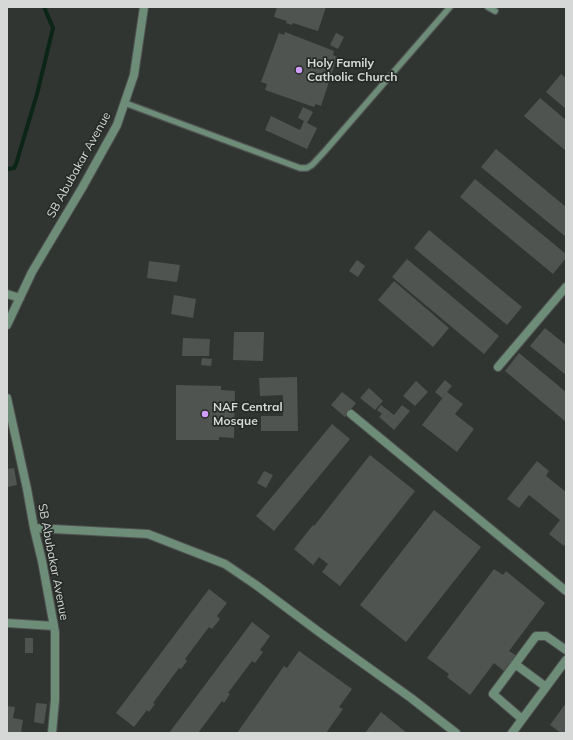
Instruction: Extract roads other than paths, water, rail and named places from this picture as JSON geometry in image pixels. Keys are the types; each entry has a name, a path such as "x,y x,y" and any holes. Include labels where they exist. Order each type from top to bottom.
{"street":[{"name":"SB Abubakar Avenue","path":"7,325 32,272 82,188 117,125 134,75 144,7"},
{"path":"498,367 566,287"},
{"path":"7,294 20,298"},
{"name":"SB Abubakar Avenue","path":"7,398 42,561 54,626 56,700 52,733"},
{"path":"351,414 566,591"},
{"path":"34,528 148,534 225,564 411,698 456,733"},
{"path":"7,623 54,626"},
{"path":"522,719 493,694 536,636 546,636 566,650"},
{"path":"512,733 566,660"},
{"path":"515,664 546,687"}],"lane":[{"path":"124,102 300,168 306,168 312,166 325,152 450,7"},
{"path":"488,7 495,11"}],"waterway":[{"path":"7,169 14,168 16,164 37,94 53,28 44,7"}],"place":[{"name":"Holy Family Catholic Church","path":"299,70"},
{"name":"NAF Central Mosque","path":"205,414"}]}
